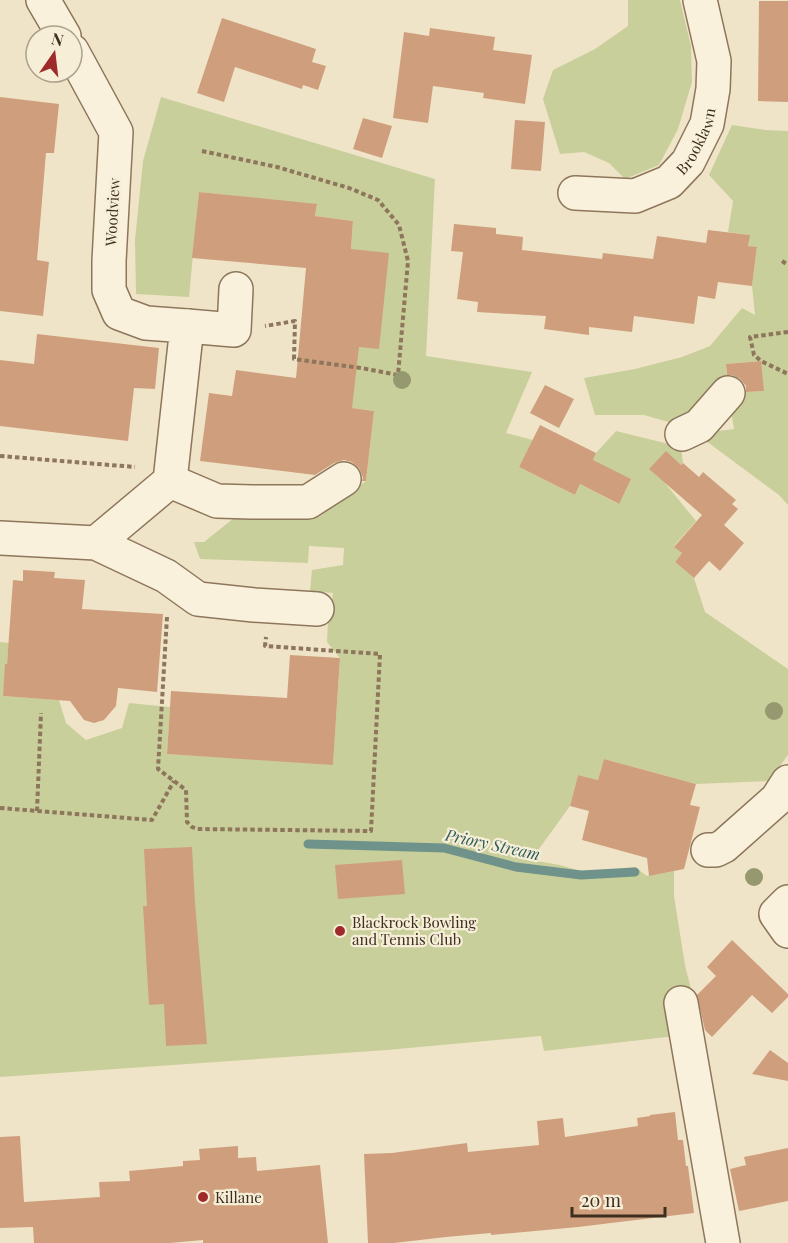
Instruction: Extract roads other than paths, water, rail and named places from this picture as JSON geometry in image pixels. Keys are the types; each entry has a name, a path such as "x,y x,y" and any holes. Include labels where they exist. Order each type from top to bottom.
{"street":[{"path":"43,0 57,24"},
{"name":"Brooklawn","path":"575,193 634,196 669,182 688,162 706,124 714,89 714,61 700,0"},
{"name":"Woodview","path":"84,73 116,132 109,290 119,312 146,322 234,330 236,289"},
{"path":"96,543 171,476 187,326"},
{"path":"682,434 699,426 728,393"},
{"path":"171,476 217,501 252,502 308,502 344,479"},
{"path":"0,538 96,543 166,576 198,599 317,609"},
{"path":"713,853 784,796"},
{"path":"788,902 776,914 788,932"},
{"path":"681,1003 723,1243"}],"waterway":[{"name":"Priory Stream","path":"308,844 444,848 516,867 581,875 635,872"}],"place":[{"name":"Blackrock Bowling and Tennis Club","path":"340,931"},
{"name":"Killane","path":"203,1197"}]}
